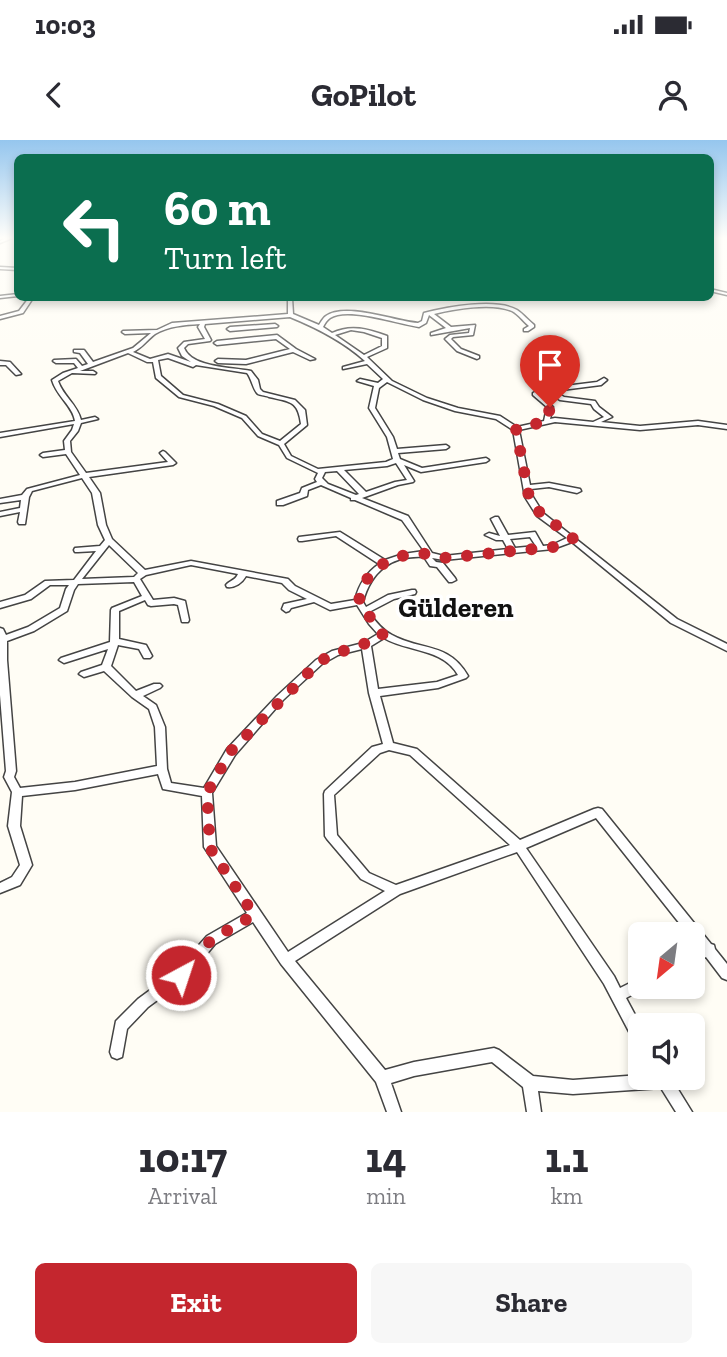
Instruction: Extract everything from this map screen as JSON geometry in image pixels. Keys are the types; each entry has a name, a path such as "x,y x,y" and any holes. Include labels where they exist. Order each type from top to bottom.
{"street":[{"path":"0,318 22,312 29,301"},
{"path":"290,301 291,316"},
{"path":"320,327 322,320 330,314 343,312 410,325 424,322 426,314 430,313 497,306 513,309 532,326 526,330"},
{"path":"430,313 450,329"},
{"path":"230,329 276,322 291,316 320,327 366,359 387,379 425,399 457,410 498,417 516,429 529,497 540,513 674,621 727,648"},
{"path":"185,620 182,603 151,603 146,597 140,576 110,540 102,525 96,493 68,452 67,441 77,430 78,423 76,412 59,391 55,380 73,371 90,370 129,352 157,331 172,325 276,322"},
{"path":"276,322 277,337"},
{"path":"203,323 201,327 208,340 186,343 181,348 195,363 246,362 294,350"},
{"path":"433,334 472,326 471,334 448,339 458,350 477,358"},
{"path":"331,335 339,330 355,328 385,337 384,347 345,368"},
{"path":"125,332 157,331"},
{"path":"217,343 277,337 312,359"},
{"path":"76,351 82,351 90,370"},
{"path":"129,352 149,361 168,356 244,370 252,374 257,390 297,405 304,415 304,425 281,444"},
{"path":"155,360 158,377 181,396 233,411 244,417 260,435 281,444 289,457 317,471 387,464 396,456 446,447"},
{"path":"56,361 76,361 90,370"},
{"path":"0,363 8,363 19,374"},
{"path":"73,371 90,370"},
{"path":"354,498 363,493 411,481 372,408 378,385 387,379"},
{"path":"547,421 550,407 534,394 599,384 604,380"},
{"path":"360,381 378,385"},
{"path":"548,390 562,400 591,401 609,417 587,424"},
{"path":"0,435 95,419"},
{"path":"516,429 547,421 651,428 698,423 727,427"},
{"path":"43,455 68,452"},
{"path":"22,522 25,497 29,490 83,476 173,463 163,453"},
{"path":"396,456 421,470"},
{"path":"406,473 486,460"},
{"path":"338,469 347,474 353,487 363,493"},
{"path":"323,470 318,479 323,482 354,498 405,518 433,564 440,565 452,580"},
{"path":"280,503 304,494 304,489 323,482"},
{"path":"527,487 549,485 577,491"},
{"path":"0,501 25,497"},
{"path":"0,514 24,509"},
{"path":"495,519 513,551"},
{"path":"302,539 337,534 384,563"},
{"path":"489,535 505,537 532,534 541,548"},
{"path":"0,888 16,881 26,864 14,827 16,792 5,779 11,771 2,635 31,629 64,609 70,589 102,548 110,540 124,538"},
{"path":"374,694 438,685 463,676 454,662 444,656 383,635 361,606 360,587 384,563 394,557 427,553 444,558 553,547 573,538"},
{"path":"78,550 102,548"},
{"path":"0,605 28,597 48,583 140,576 191,563 285,581 292,588 330,607 361,606 412,592"},
{"path":"230,584 239,581 243,573"},
{"path":"106,667 114,642 114,610 146,597"},
{"path":"286,609 314,600"},
{"path":"383,635 366,645 318,657 230,752 207,793 210,848 286,960 382,1078 394,1112"},
{"path":"64,660 114,642 143,647 148,656"},
{"path":"366,645 374,694 388,746"},
{"path":"83,674 106,667"},
{"path":"106,667 135,695 153,707 160,727 162,769 167,786 207,793"},
{"path":"135,695 157,686"},
{"path":"396,890 365,876 331,836 329,794 376,750 388,746 413,752 519,846 628,1016"},
{"path":"16,792 75,786 162,769"},
{"path":"286,960 396,890 519,846 598,812 727,974"},
{"path":"117,1052 121,1026 143,1003 181,975 211,940 254,915"},
{"path":"705,951 709,949"},
{"path":"617,996 628,990"},
{"path":"382,1078 414,1069 494,1055 530,1083 573,1087 628,1082"},
{"path":"530,1083 534,1112"},
{"path":"670,1090 685,1112"}],"district":[{"name":"Gülderen","path":"456,607"}],"route":[{"path":"181,975 211,940 254,915 210,848 207,793 230,752 280,698 319,662 335,653 366,645 383,635 359,602 360,587 387,560 394,557 429,552 444,558 553,547 573,538 540,513 529,497 516,429 547,421 550,407"}]}
